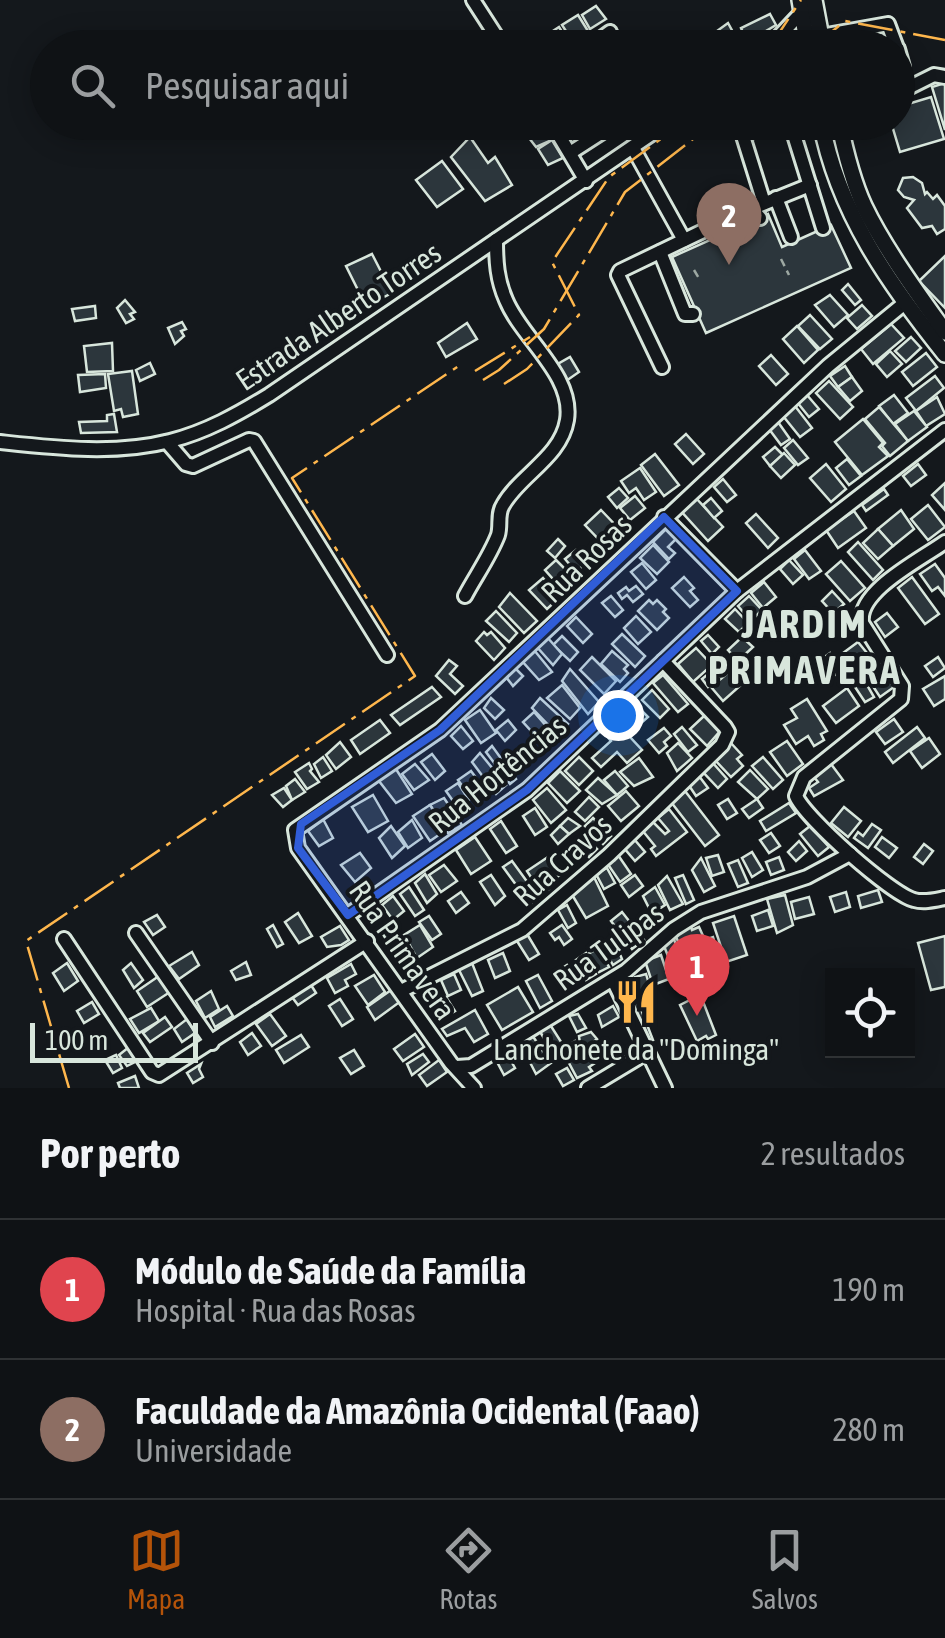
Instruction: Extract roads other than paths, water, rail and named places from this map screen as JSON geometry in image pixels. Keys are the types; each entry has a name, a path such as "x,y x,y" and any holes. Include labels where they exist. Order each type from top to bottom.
{"main road":[{"path":"805,4 817,30"},
{"path":"805,4 807,30"},
{"path":"826,140 837,185 851,217 945,354"},
{"path":"843,140 864,208 945,332"}],"street":[{"path":"473,0 492,30"},
{"path":"783,30 805,4"},
{"path":"866,30 888,24 890,30"},
{"path":"915,85 934,76 945,77"},
{"path":"562,140 586,181"},
{"path":"570,154 591,140"},
{"name":"Estrada Alberto Torres","path":"0,442 78,450 167,442 215,424 269,395 645,140"},
{"path":"744,140 762,207 792,237"},
{"path":"796,140 823,228"},
{"path":"634,148 684,240"},
{"path":"662,367 618,275 620,271 810,185"},
{"path":"465,596 498,533 503,504 564,435 568,418 566,396 554,373 521,329 505,299 496,270 496,240"},
{"path":"660,252 686,314 693,314"},
{"name":"Rua Rosas","path":"295,838 301,824 450,721 828,366 906,302"},
{"name":"Rua Hortências","path":"348,915 526,790 736,591 945,430"},
{"path":"167,442 186,464 194,466 248,440 254,441 387,655"},
{"path":"664,517 736,591"},
{"path":"942,550 871,594 860,613 862,624 902,686 901,699 804,777 796,796 801,808 850,854 906,896 928,901 945,898"},
{"name":"Rua Cravos","path":"402,990 506,940 538,917 610,855 722,745 728,732 663,662"},
{"name":"Rua Primavera","path":"295,838 298,848 474,1088"},
{"name":"Rua Tulipas","path":"457,1067 471,1066 613,980 674,928 702,912 807,877 850,854"},
{"path":"136,932 212,1042"},
{"path":"64,940 152,1072 163,1073 367,941"},
{"path":"613,980 665,1088"},
{"path":"588,1088 646,1053"}],"place":[{"name":"Faculdade da Amazônia Ocidental (Faao)","path":"729,265"},
{"name":"Lanchonete da \"Dominga\"","path":"636,1002"},
{"name":"Módulo de Saúde da Família","path":"697,1016"}],"district":[{"name":"JARDIM PRIMAVERA","path":"805,646"}]}
